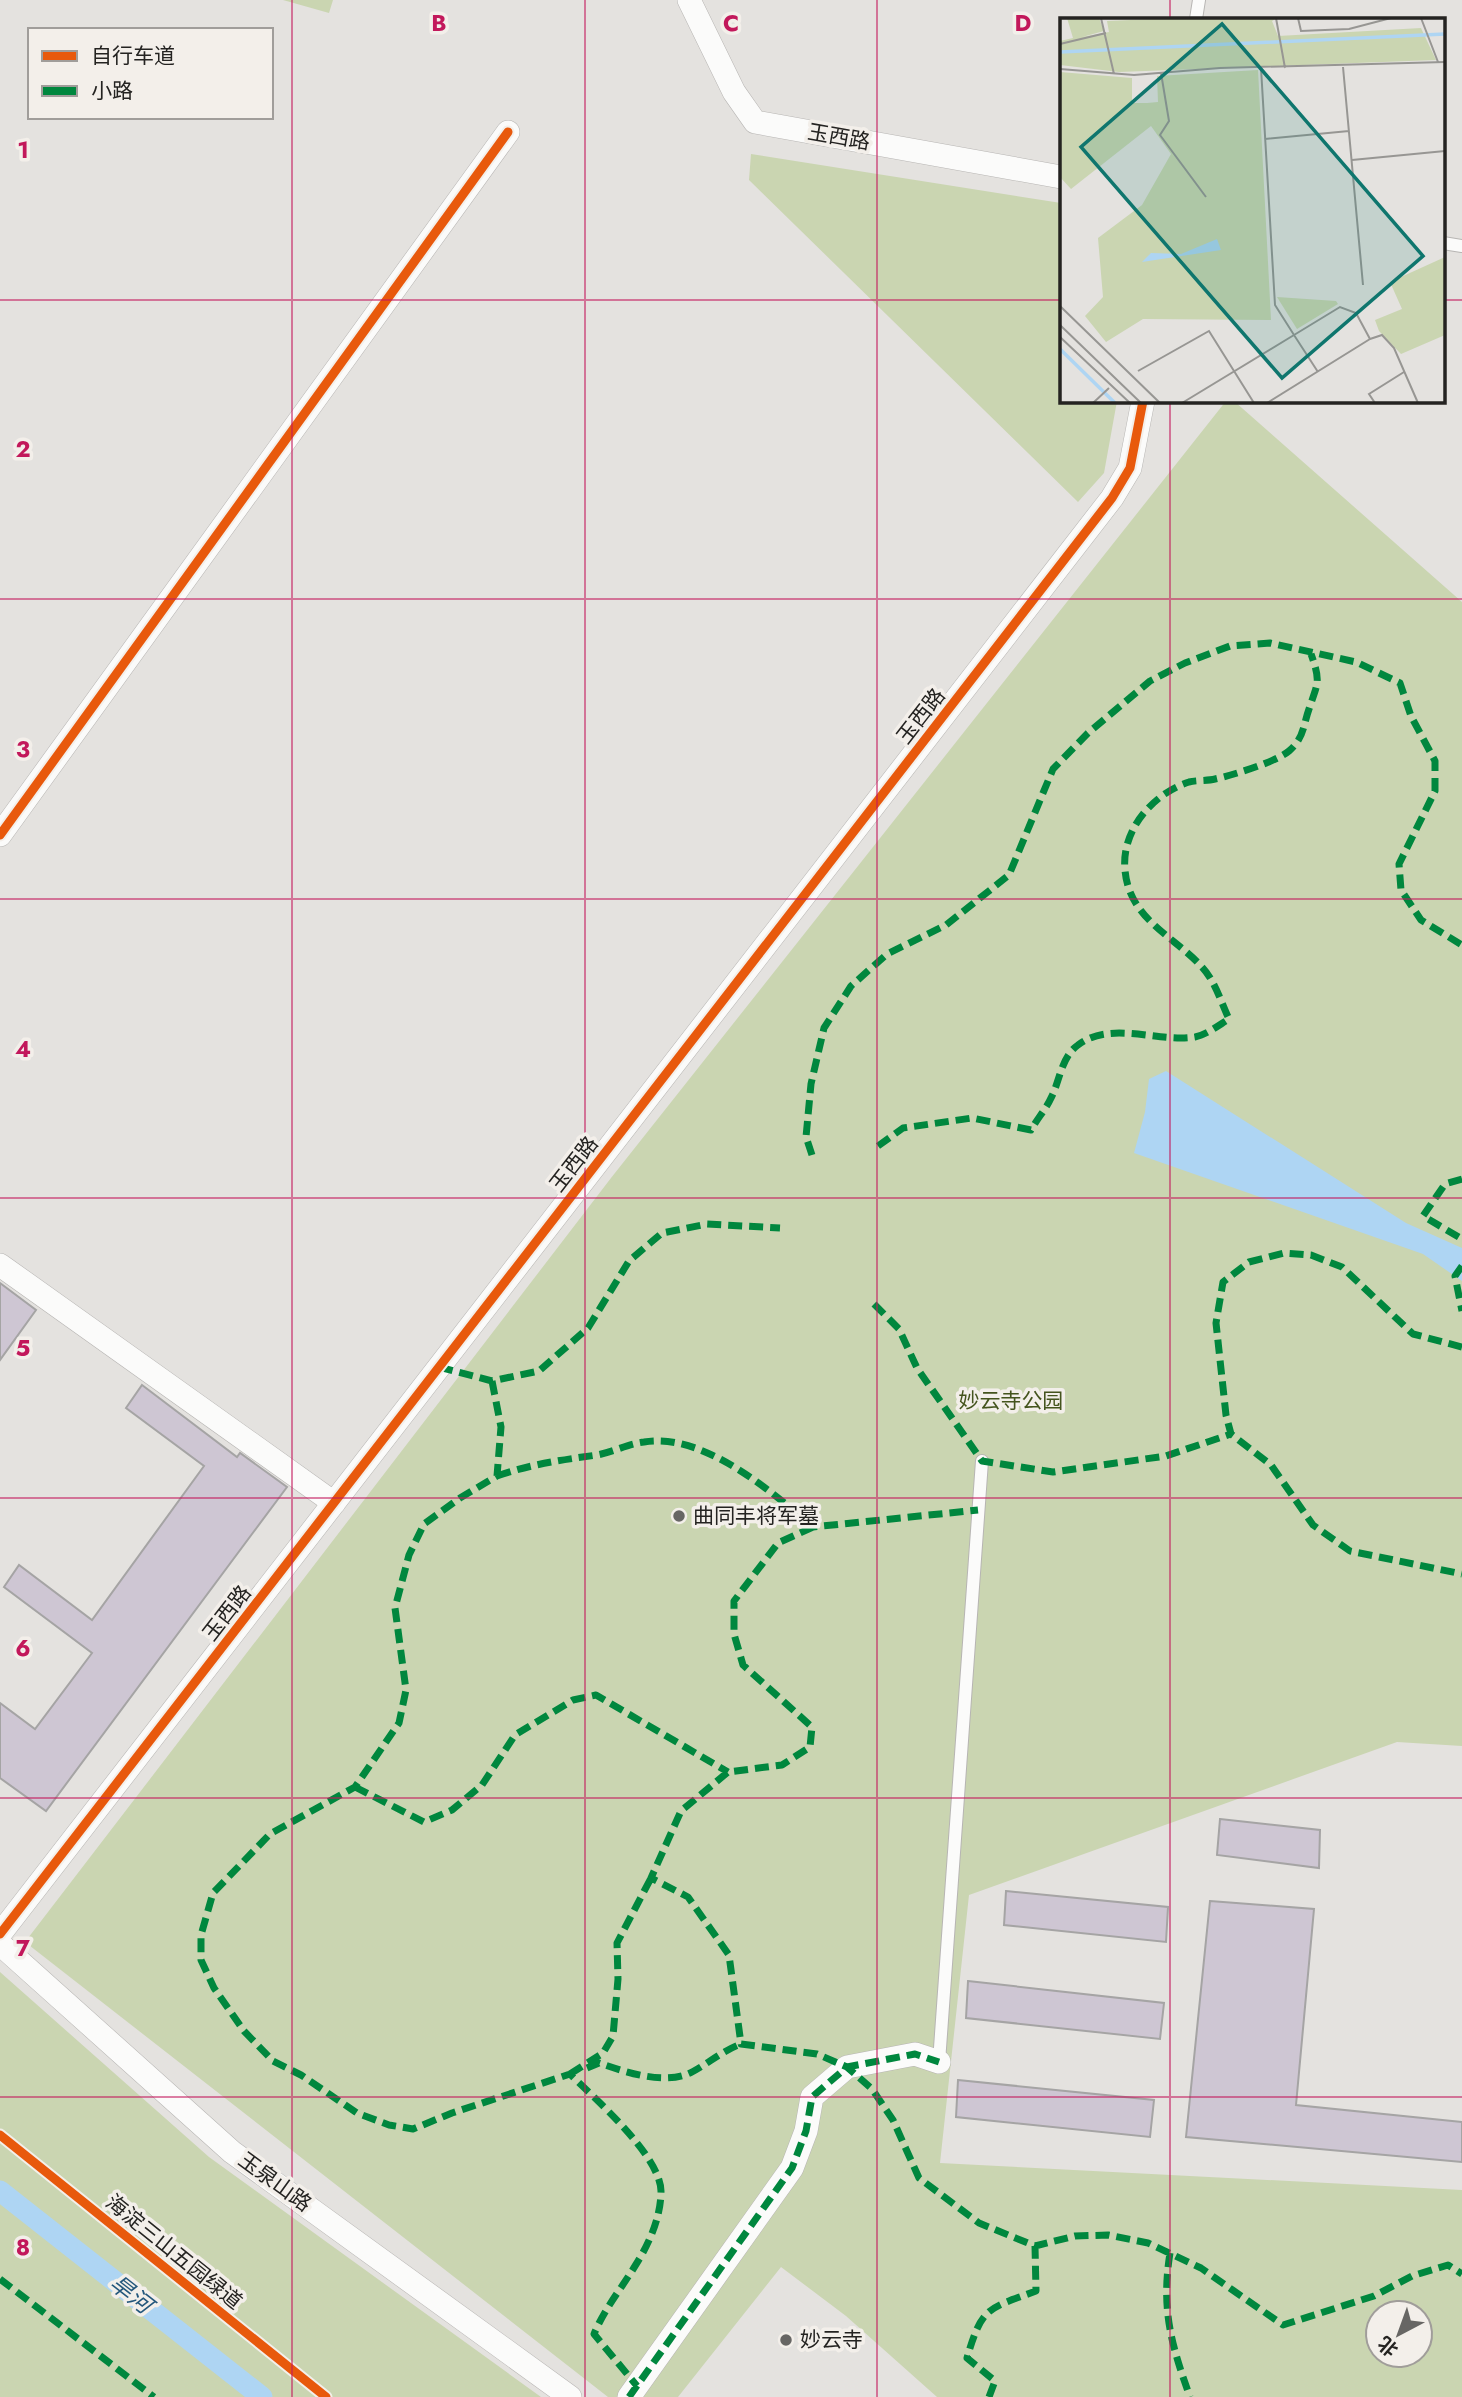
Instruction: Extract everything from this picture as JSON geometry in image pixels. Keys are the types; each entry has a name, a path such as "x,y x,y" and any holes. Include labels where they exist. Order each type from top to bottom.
{"street":[{"name":"玉西路","path":"689,0 734,92 755,122 1060,177"},
{"path":"0,835 508,132"},
{"name":"玉西路","path":"0,1934 1112,498 1130,468 1143,402"},
{"path":"0,1265 334,1503"},
{"name":"玉泉山路","path":"0,1944 232,2152 570,2397"},
{"path":"629,2397 792,2168 806,2131 812,2096 847,2067 915,2054 939,2062"}],"lane":[{"path":"1196,18 1199,0"},
{"path":"1444,243 1462,246"},
{"path":"939,2062 982,1461"}],"green space":[{"path":"283,0 333,0 329,13"},
{"path":"751,154 1060,203 1060,402 1117,402 1104,473 1078,502 749,180"},
{"name":"妙云寺公园","path":"1225,402 1235,402 1462,602 1462,1746 1397,1742 969,1895 940,2163 1462,2190 1462,2397 937,2397 846,2316 781,2267 678,2397 608,2397 25,1942 611,1178"},
{"path":"0,1972 209,2157 541,2397 0,2397"}],"water":[{"path":"1166,1071 1406,1223 1462,1248 1462,1281 1423,1254 1134,1153 1145,1112 1149,1079"}],"building":[{"path":"0,1283 36,1310 0,1360"},
{"path":"142,1385 237,1457 240,1453 287,1487 46,1811 0,1778 0,1703 35,1729 92,1653 4,1587 19,1565 92,1620 204,1466 126,1408"},
{"path":"1220,1819 1320,1830 1319,1868 1217,1855"},
{"path":"1006,1891 1168,1907 1166,1942 1004,1925"},
{"path":"1210,1901 1314,1909 1296,2105 1462,2122 1462,2162 1186,2137"},
{"path":"968,1981 1164,2003 1160,2039 966,2018"},
{"path":"958,2080 1154,2100 1150,2137 956,2117"}],"waterway":[{"name":"旱河","path":"0,2191 262,2397"}],"marked path":[{"path":"812,1155 806,1137 811,1084 824,1028 851,986 887,954 946,925 1009,875 1053,769 1088,733 1150,681 1185,663 1230,646 1270,643 1356,662 1400,683 1411,716 1435,761 1435,791 1399,864 1401,890 1421,920 1462,945"},
{"path":"878,1146 903,1128 972,1118 1031,1130 1047,1106 1068,1056 1078,1045 1105,1034 1195,1037 1229,1019 1207,973 1154,925 1135,901 1128,887 1125,870 1128,841 1151,805 1175,788 1189,782 1215,779 1254,768 1283,755 1294,746 1302,732 1316,687 1317,677 1311,654"},
{"path":"1462,1179 1445,1184 1423,1216 1462,1239"},
{"path":"439,1367 492,1381 539,1371 588,1328 629,1261 662,1233 707,1224 780,1228"},
{"path":"1462,1347 1413,1334 1342,1267 1311,1255 1284,1253 1249,1262 1223,1282 1216,1323 1226,1415 1231,1434 1271,1465 1313,1525 1350,1551 1462,1574"},
{"path":"1462,1266 1455,1276 1462,1311"},
{"path":"874,1304 899,1329 917,1368 982,1461 1053,1472 1166,1456 1231,1434"},
{"path":"492,1381 501,1427 497,1476 424,1524 409,1555 395,1608 406,1690 399,1723 355,1787 270,1834 213,1893 201,1935 201,1960 214,1988 244,2031 273,2061 301,2075 357,2113 389,2125 413,2129 452,2113 570,2074 595,2098 624,2128 650,2161 661,2191 659,2211 649,2239 594,2334 637,2386"},
{"path":"497,1476 535,1465 603,1454 638,1443 667,1441 713,1455 757,1482 813,1527 978,1510"},
{"path":"813,1527 778,1543 734,1601 734,1634 743,1665 812,1727 810,1747 782,1765 728,1772 681,1811 651,1878 688,1897 729,1955 741,2044 817,2054 847,2067 872,2089 893,2120 919,2178 979,2223 1035,2246 1075,2236 1108,2235 1148,2243 1201,2268 1283,2325 1374,2296 1412,2276 1448,2265 1462,2274"},
{"path":"355,1787 424,1822 452,1810 482,1785 515,1735 573,1700 596,1695 728,1772"},
{"path":"570,2074 603,2053 613,2036 618,1979 617,1943 651,1878"},
{"path":"587,2068 599,2063 646,2076 670,2078 692,2072 741,2044"},
{"path":"629,2397 792,2168 806,2131 812,2097 847,2067 915,2054 939,2062"},
{"path":"989,2397 995,2381 967,2358 972,2341 977,2328 989,2312 997,2306 1036,2291 1035,2246"},
{"path":"1170,2253 1167,2309 1173,2343 1190,2397"},
{"path":"0,2279 154,2397"}],"cycle path":[{"path":"0,835 508,132"},
{"path":"0,1934 1112,498 1130,468 1143,402"},
{"name":"海淀三山五园绿道","path":"0,2135 326,2397"}],"place":[{"name":"曲同丰将军墓","path":"679,1516"},
{"name":"妙云寺","path":"786,2340"}]}
